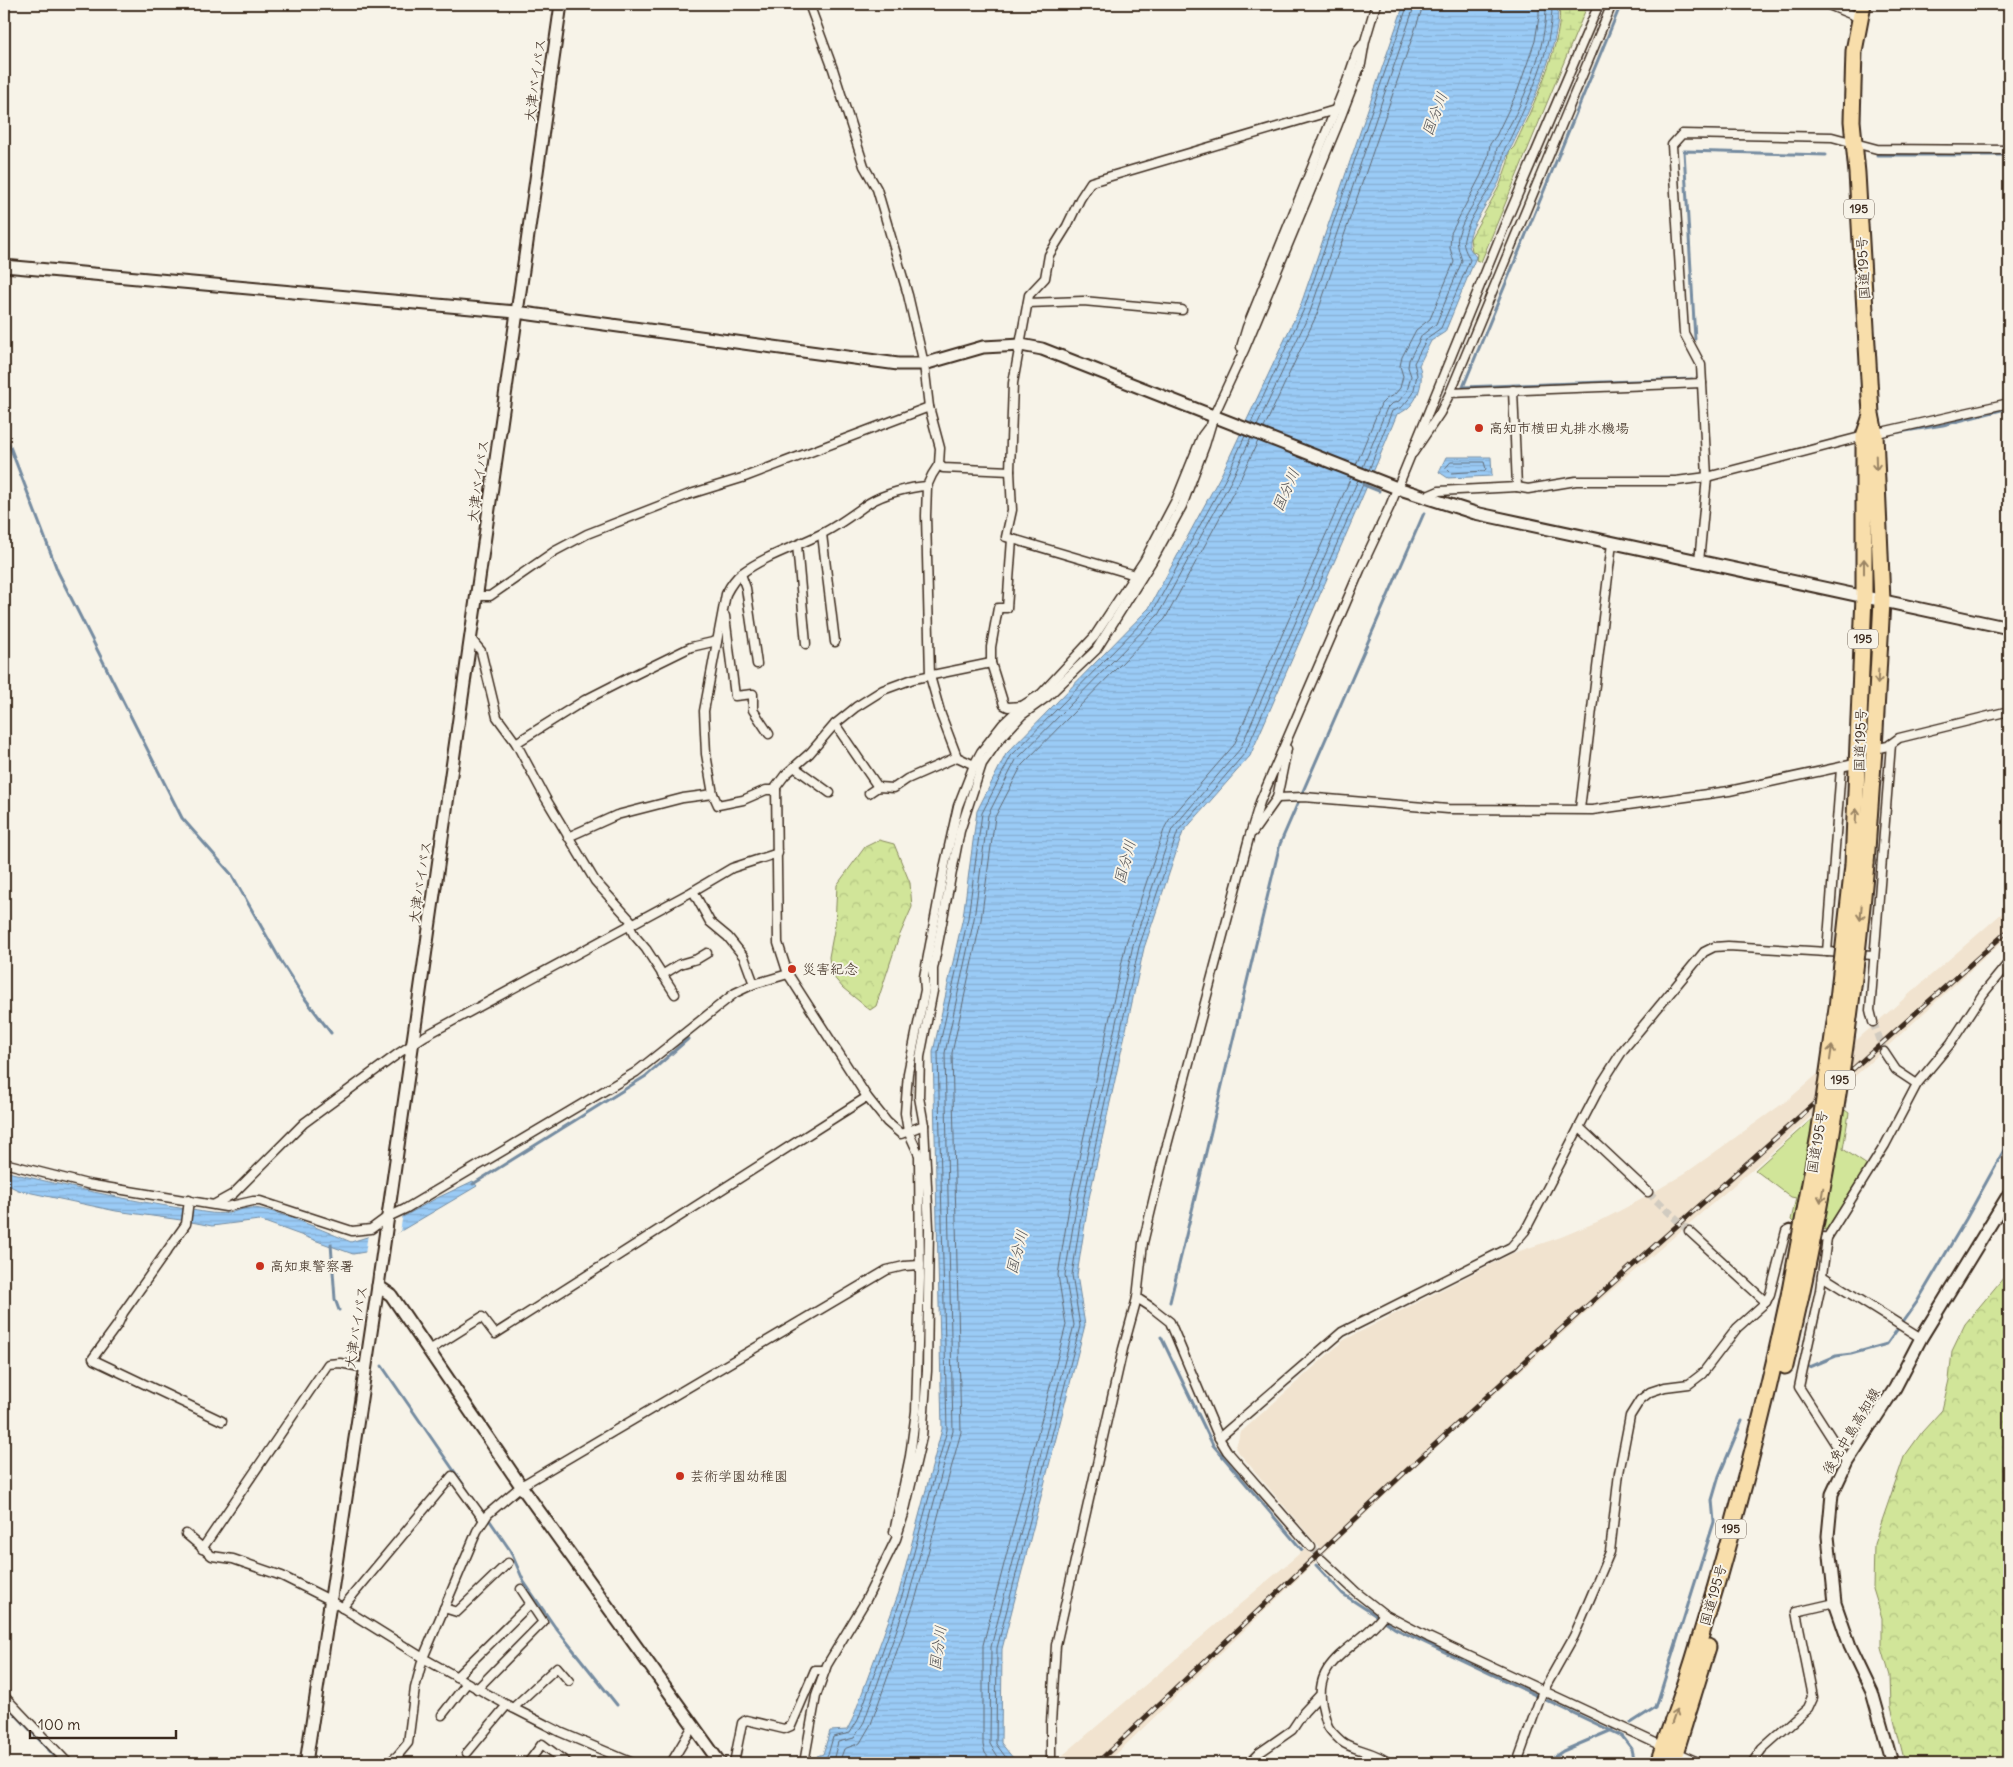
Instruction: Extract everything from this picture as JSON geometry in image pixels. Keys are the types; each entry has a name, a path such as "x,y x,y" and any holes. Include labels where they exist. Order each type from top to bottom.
{"highway":[{"name":"国道195号","path":"1860,864 1859,763 1871,414 1852,121 1854,51 1862,11"},
{"name":"国道195号","path":"1658,1763 1671,1754 1695,1657 1796,1293 1837,1008 1860,864 1874,749 1882,602 1869,435"}],"street":[{"name":"大津バイパス","path":"306,1763 364,1368 378,1286 382,1246 471,639 516,312 562,4"},
{"path":"809,4 833,69 864,166 878,189 908,295 924,364 929,408 940,448 939,464 927,486 930,676 941,715 958,757 974,765"},
{"path":"1233,372 1336,129 1361,64 1365,41 1376,4"},
{"path":"1051,1763 1050,1738 1056,1645 1123,1349 1137,1298 1143,1243 1163,1160 1260,802 1393,486 1409,457 1599,4"},
{"path":"1409,457 1425,438 1450,393 1612,4"},
{"path":"1826,4 1862,11"},
{"path":"804,1763 814,1703 825,1670 866,1600 889,1554 904,1514 922,1437 929,1311 929,1219 924,1125 919,1097 920,1057 933,991 933,970 960,831 982,764 998,741 1022,715 1048,697 1096,650 1182,506 1206,446 1210,426 1217,416 1233,372 1247,327 1358,52 1365,41"},
{"path":"1135,575 1043,546 1006,537 1012,510 1010,471 1013,383 1029,295 1045,278 1049,255 1091,182 1335,110"},
{"path":"1699,562 1707,477 1701,365 1684,333 1672,145 1682,134 1832,137 1878,149 2009,150"},
{"path":"4,266 516,312 898,364 924,364 983,347 1021,345 1042,348 1393,486 1475,513 2009,628"},
{"path":"1028,303 1084,301 1182,310"},
{"path":"1450,393 1702,383"},
{"path":"1513,390 1516,487"},
{"path":"1425,497 1439,491 1516,487 1528,489 1576,482 1676,481 1707,477 1869,435 2009,403"},
{"path":"477,596 490,596 555,551 586,534 687,495 742,478 929,408"},
{"path":"939,464 944,468 1010,471"},
{"path":"776,790 766,790 743,800 718,805 713,794 706,754 704,711 726,594 731,584 741,574 763,561 822,534 848,519 871,502 912,487 927,486"},
{"path":"822,534 835,642"},
{"path":"1012,539 1007,608 998,608 991,647 991,663 1004,705 1008,708 1022,706"},
{"path":"1580,809 1612,542"},
{"path":"797,545 806,644"},
{"path":"889,1554 910,1456 916,1411 920,1265 919,1155 908,1131 905,1113 908,1073 925,990 924,977 945,864 958,806 974,765 981,752 1002,724 1022,706 1041,694 1094,637 1135,575 1147,562"},
{"path":"741,574 746,588 757,664"},
{"path":"724,612 735,696 753,694 753,710 769,734"},
{"path":"471,639 481,651 497,716 516,743 568,837 595,881 631,924 634,936 646,949 675,994"},
{"path":"516,743 585,700 636,674 691,647 717,641"},
{"path":"924,1125 901,1134 887,1122 867,1097 788,974 778,942 776,790 786,775 835,724 856,707 883,690 913,679 991,663"},
{"path":"1874,749 1891,744 1899,738 2009,710"},
{"path":"835,724 878,787"},
{"path":"1249,838 1276,798 1289,734"},
{"path":"1873,1022 1870,1010 1891,744"},
{"path":"869,793 878,787 894,788 907,779 958,757"},
{"path":"1276,798 1304,798 1448,809 1592,810 1729,792 1859,763"},
{"path":"794,767 830,793"},
{"path":"1827,952 1841,768"},
{"path":"568,837 617,815 683,798 713,794"},
{"path":"215,1204 233,1194 304,1123 411,1045 732,868 778,853"},
{"path":"693,891 710,922 728,937 744,957 754,984"},
{"path":"1219,1438 1342,1332 1511,1247 1525,1231 1602,1083 1623,1050 1704,952 1714,947 1728,946 1874,955"},
{"path":"662,975 680,964 697,959 707,953"},
{"path":"1847,1462 1799,1387 1822,1276 1827,1238 1885,1145 1917,1084 1951,1044 1982,994 2009,962"},
{"path":"4,1163 87,1184 189,1204 215,1204 226,1207 253,1201 352,1231 371,1228 636,1072 735,993 754,984 788,974"},
{"path":"1884,1052 1896,1070 1917,1084"},
{"path":"428,1351 482,1317 495,1334 867,1097"},
{"path":"1579,1127 1648,1192"},
{"name":"後免中島高知線","path":"1892,1763 1872,1692 1850,1646 1836,1603 1828,1536 1832,1494 1847,1462 1895,1388 1921,1338 2009,1194"},
{"path":"189,1204 186,1224 93,1358 222,1421"},
{"path":"1517,1763 1538,1701 1574,1636 1610,1552 1619,1473 1630,1416 1640,1400 1650,1392 1666,1387 1689,1384 1702,1374 1737,1328 1766,1302 1770,1294 1786,1231 1790,1229 1827,1238"},
{"path":"1689,1231 1766,1302"},
{"path":"389,1763 408,1743 415,1688 422,1658 477,1530 484,1520 521,1486 887,1270 920,1265"},
{"path":"1822,1276 1921,1338"},
{"path":"378,1286 391,1296 521,1486 720,1763"},
{"path":"1137,1298 1170,1322 1219,1438 1240,1468 1311,1547"},
{"path":"202,1548 328,1364 340,1363 364,1368"},
{"path":"342,1608 452,1476 484,1520"},
{"path":"186,1534 212,1556 233,1559 282,1576 330,1600 422,1658 510,1707 632,1763"},
{"path":"1322,1560 1381,1618 1428,1637 1671,1754 1700,1763"},
{"path":"444,1608 457,1612 508,1563"},
{"path":"477,1689 543,1622 520,1589"},
{"path":"1752,1763 1762,1748 1808,1708 1813,1697 1796,1612 1836,1603"},
{"path":"456,1677 530,1604"},
{"path":"1249,1763 1259,1753 1292,1730 1304,1712 1319,1696 1326,1672 1332,1661 1381,1618"},
{"path":"468,1753 510,1707 557,1667 569,1682"},
{"path":"734,1763 742,1723 746,1720 784,1730 791,1726 815,1670 825,1670"},
{"path":"442,1715 467,1683"},
{"path":"4,1696 68,1763"},
{"path":"1319,1696 1326,1725 1341,1740 1346,1744 1376,1754 1389,1763"},
{"path":"671,1763 692,1726"},
{"path":"528,1763 542,1744 567,1763"}],"shaded area":[{"path":"2009,907 2009,935 1770,1154 1582,1316 1446,1438 1324,1553 1235,1448 1241,1432 1344,1340 1511,1254 1561,1237 1604,1219 1687,1172 1789,1099"},
{"path":"1306,1548 1316,1561 1110,1760 1110,1763 1056,1763 1056,1761"}],"green space":[{"path":"1558,4 1588,4 1481,262 1476,260 1477,254 1472,251 1470,239 1500,185 1508,162 1509,152 1514,147 1545,76 1557,35 1560,18"},
{"path":"879,840 894,844 910,883 912,907 898,939 876,1006 870,1010 843,988 831,974 829,957 835,925 837,885 865,847"},
{"path":"1832,1101 1849,1113 1843,1149 1867,1165 1826,1230 1793,1222 1791,1220 1796,1198 1791,1197 1755,1170"},
{"path":"2009,1271 2009,1763 1905,1763 1891,1707 1890,1676 1882,1648 1882,1618 1873,1589 1874,1544 1904,1457 1922,1432 1942,1410 1949,1380 1952,1351 1965,1324"}],"water":[{"name":"国分川","path":"1404,4 1557,4 1558,19 1550,56 1543,76 1527,115 1508,153 1499,182 1473,227 1469,246 1476,257 1445,332 1431,341 1419,365 1421,379 1418,394 1409,407 1397,414 1250,756 1183,832 1144,948 1089,1198 1077,1275 1085,1325 1002,1649 1001,1743 1013,1758 1013,1763 816,1763 817,1756 823,1754 830,1731 847,1730 853,1718 899,1592 942,1429 933,1052 963,917 977,811 1006,754 1149,608 1222,473 1300,307"},
{"path":"1446,457 1491,457 1492,476 1448,478 1439,472"},
{"path":"4,1171 117,1197 207,1212 223,1213 247,1208 260,1209 300,1221 351,1242 367,1237 435,1199 473,1181 477,1186 365,1252 353,1254 259,1220 212,1226 116,1211 18,1190 4,1183"}],"pier":[{"path":"403,1214 400,1232 365,1254 368,1234"}],"waterway":[{"path":"1621,4 1463,387 1692,379"},
{"path":"1695,339 1684,151 1826,155"},
{"path":"1877,155 2009,155"},
{"path":"1893,433 1943,425 2009,408"},
{"path":"4,431 58,572 182,818 232,875 282,963 303,996 331,1033"},
{"path":"1364,485 1379,491"},
{"path":"1170,1302 1280,844 1424,513"},
{"path":"473,1184 646,1076 688,1039"},
{"path":"1810,1367 1836,1356 1887,1344 1917,1302 2009,1141"},
{"path":"331,1244 335,1299 339,1310"},
{"path":"1161,1337 1213,1445 1302,1550"},
{"path":"382,1366 474,1500"},
{"path":"1631,1723 1656,1707 1714,1522 1712,1500 1719,1476 1742,1421"},
{"path":"490,1521 510,1550 524,1582 555,1627 617,1705"},
{"path":"1316,1565 1343,1594 1396,1629 1622,1736 1632,1749 1635,1763"},
{"path":"4,1702 61,1763"},
{"path":"1545,1763 1563,1751 1612,1730"}],"tunnel":[{"path":"1873,1022 1884,1052"},
{"path":"1648,1192 1689,1231"},
{"path":"1311,1547 1322,1560"}],"railway":[{"path":"1097,1763 1532,1355 2009,930"}],"place":[{"name":"高知市横田丸排水機場","path":"1479,428"},
{"name":"災害紀念","path":"792,969"},
{"name":"高知東警察署","path":"260,1266"},
{"name":"芸術学園幼稚園","path":"680,1476"}]}
